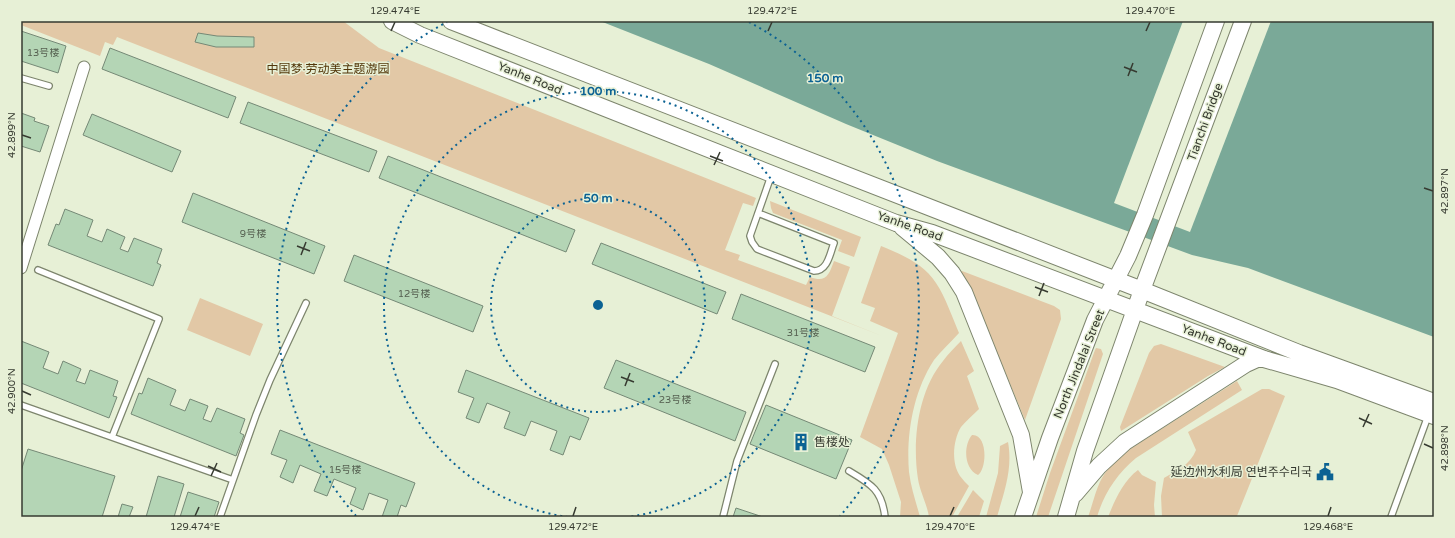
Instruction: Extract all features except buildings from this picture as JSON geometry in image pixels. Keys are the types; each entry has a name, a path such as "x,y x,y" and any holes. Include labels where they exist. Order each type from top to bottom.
{"main road":[{"name":"Yanhe Road","path":"392,21 420,35 896,222 932,233 1264,359 1315,372 1432,411"},
{"name":"Yanhe Road","path":"451,21 1142,290 1299,353 1432,411"},
{"name":"Tianchi Bridge","path":"1145,215 1216,21"},
{"name":"Tianchi Bridge","path":"1142,290 1243,21"},
{"name":"North Jindalai Street","path":"1023,517 1050,438 1095,320 1128,256 1145,215"},
{"path":"896,222 938,257 952,273 964,292 1021,435 1031,494"},
{"path":"1066,517 1085,451 1142,290"},
{"path":"1071,500 1099,466 1125,442 1246,364 1257,359 1264,359"}],"street":[{"path":"21,268 84,67"}],"lane":[{"path":"21,78 49,86"},
{"path":"758,213 834,243 824,269 814,271 757,249 752,242 750,236 758,213 772,173"},
{"path":"38,270 159,319 112,437"},
{"path":"220,517 270,380 306,303"},
{"path":"723,517 737,461 774,364"},
{"path":"21,404 233,480"},
{"path":"1391,517 1432,411"},
{"path":"849,470 872,485 879,494 884,506 885,517"}],"green space":[{"name":"中国梦·劳动美主题游园","path":"21,21 343,21 379,48 756,198 753,206 743,203 725,250 740,255 738,260 806,285 810,277 820,279 826,276 834,261 850,267 832,316 882,336 117,37 113,45 105,42 100,56 21,25"},
{"path":"770,201 861,237 854,257 838,251 842,240 773,213"},
{"path":"881,246 912,260 931,276 943,294 959,333 934,360 927,372 912,414 908,458 909,472 920,517 900,517 901,502 882,449 860,437 898,333 870,321 875,308 861,303"},
{"path":"962,271 1054,306 1060,310 1061,319 1025,420 978,307 959,273"},
{"path":"200,298 263,324 250,356 187,330"},
{"path":"961,341 974,371 967,376 979,409 967,420 958,432 954,452 957,471 969,486 952,517 929,517 919,484 916,464 919,417 928,387 935,373 947,356"},
{"path":"1161,344 1225,367 1208,376 1121,431 1120,427 1149,353 1154,346"},
{"path":"1096,348 1101,349 1103,354 1048,517 1036,517 1050,473"},
{"path":"1237,381 1242,390 1129,464 1117,477 1107,492 1097,517 1088,517 1096,491 1105,473 1116,460 1130,449"},
{"path":"1262,389 1269,389 1285,396 1237,516 1240,517 1162,517 1161,496 1164,478 1179,470 1187,463 1196,450 1188,432"},
{"path":"972,435 977,436 981,440 984,452 983,466 978,475 970,468 966,457 967,445"},
{"path":"1008,442 1009,471 997,517 986,517 998,473 1000,446"},
{"path":"1138,470 1142,475 1156,482 1154,505 1155,517 1108,517 1124,485"},
{"path":"973,490 984,501 979,517 957,517"}],"shaded area":[{"path":"600,21 1434,21 1434,337 1248,268 1192,255 937,161 846,124 709,64"}],"pier":[{"path":"1183,21 1271,21 1190,232 1114,203"}],"place":[{"name":"售楼处","path":"801,442"},
{"name":"延边州水利局 연변주수리국","path":"1325,472"}]}
